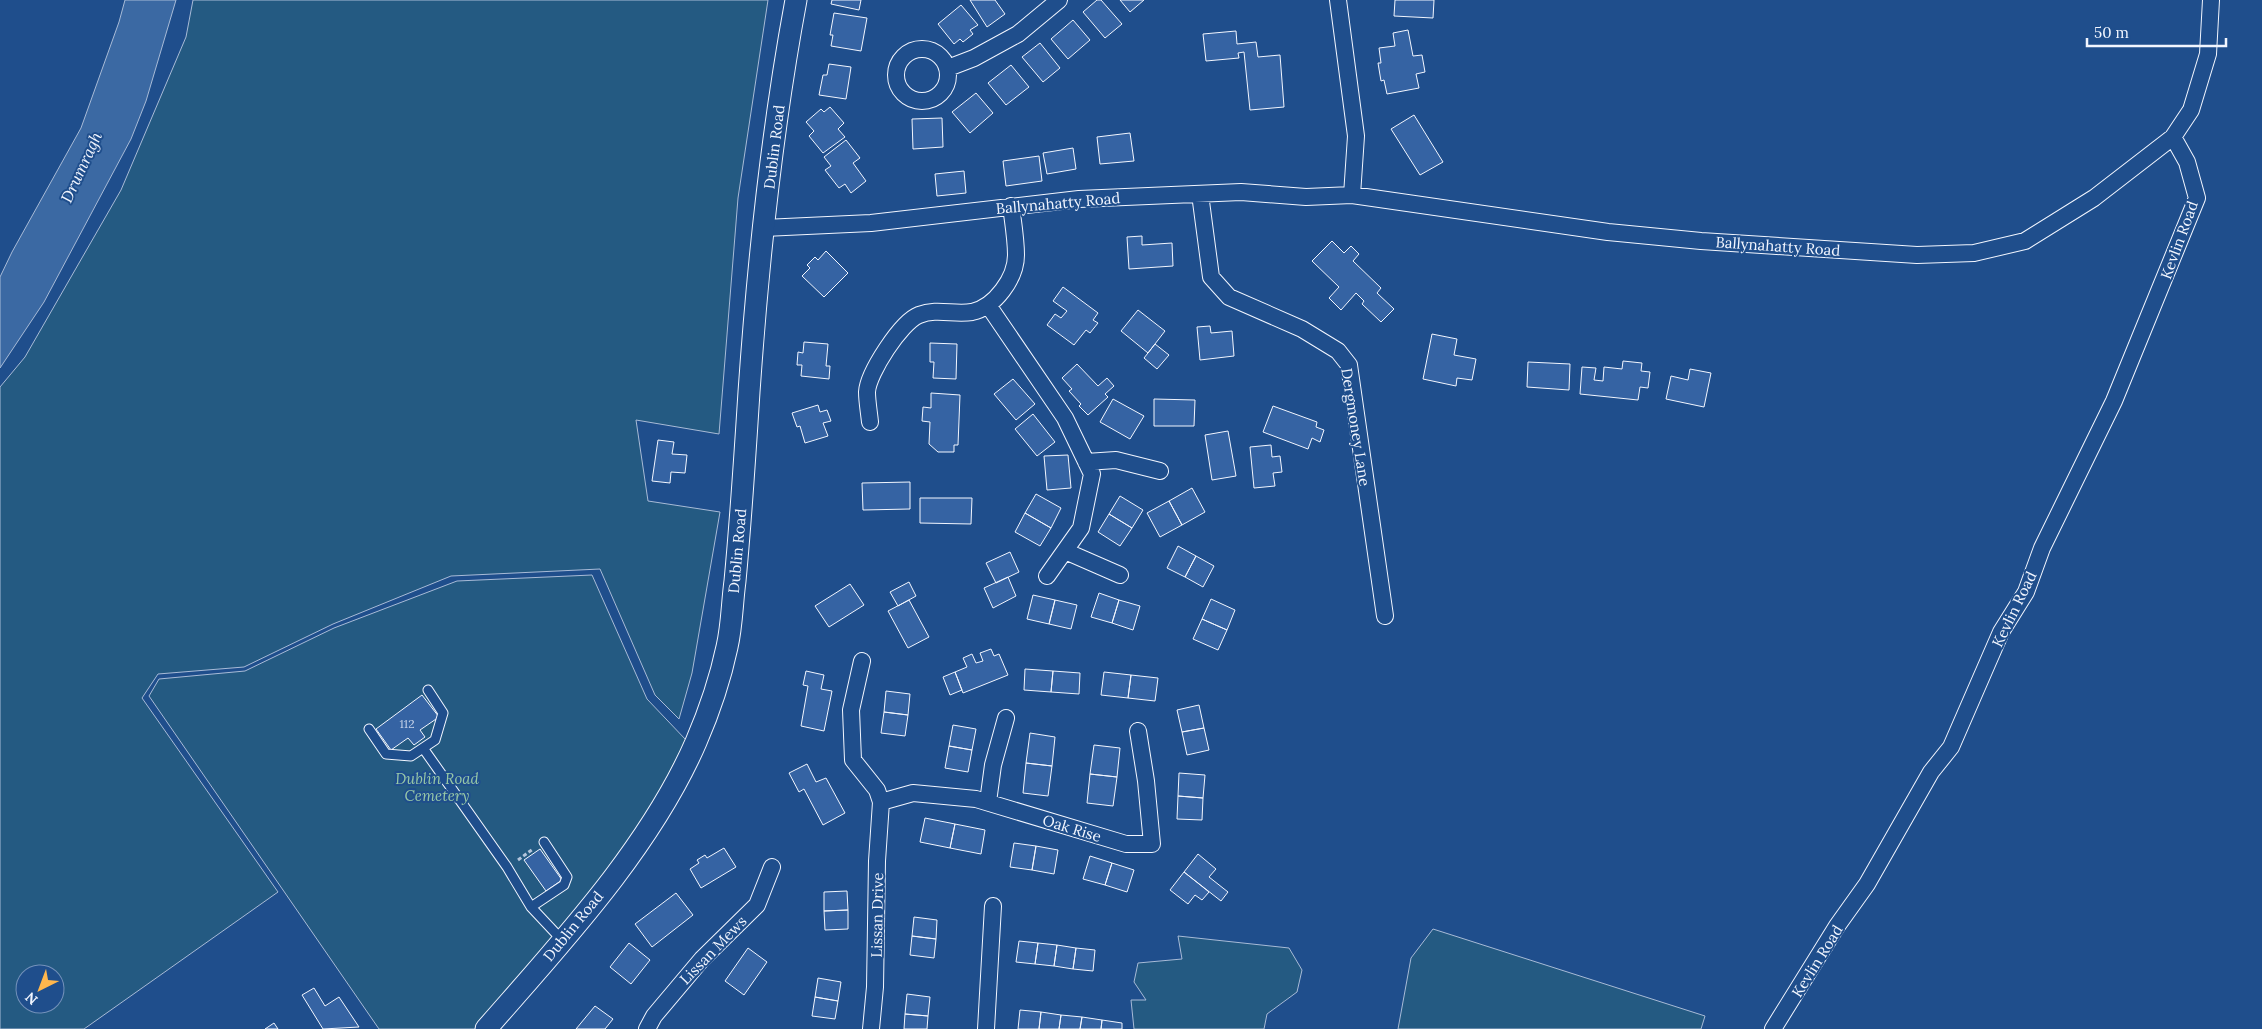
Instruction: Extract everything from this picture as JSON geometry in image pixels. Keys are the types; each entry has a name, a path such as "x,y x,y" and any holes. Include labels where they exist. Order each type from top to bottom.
{"street":[{"name":"Dublin Road","path":"486,1029 562,940 646,834 673,790 696,743 713,698 728,645 740,526 749,389 764,228 787,51 796,0"},
{"path":"948,68 974,58 1018,34 1059,0"},
{"path":"1338,0 1356,136 1352,195"},
{"name":"Ballynahatty Road","path":"764,228 871,223 1078,199 1241,192 1306,197 1352,195 1608,232 1701,241 1917,255 1974,253 2025,241 2094,198 2173,137 2191,110 2208,54 2211,0"},
{"name":"Kevlin Road","path":"1773,1029 1837,926 1866,884 1931,772 1951,747 2001,632 2026,592 2042,548 2114,402 2173,261 2197,198 2187,162 2173,137"},
{"name":"Dergmoney Lane","path":"1200,194 1211,277 1229,297 1302,329 1338,351 1348,365 1384,616"},
{"path":"870,422 867,390 884,352 904,325 919,315 937,311 972,312 988,305 1006,289 1016,257 1011,206"},
{"path":"988,305 1065,418 1092,474 1081,528 1047,576"},
{"path":"1086,462 1116,460 1160,471"},
{"path":"1065,550 1120,575"},
{"path":"862,661 851,710 853,760 877,790 881,802"},
{"path":"988,802 994,765 1006,718"},
{"name":"Oak Rise","path":"881,802 913,793 976,799 1126,844 1152,844 1146,781 1138,731"},
{"name":"Lissan Drive","path":"871,1029 875,987 877,861 881,802"},
{"name":"Lissan Mews","path":"647,1029 654,1016 702,959 757,906 772,867"},
{"path":"986,1029 993,906"}],"lane":[{"path":"369,730 386,754 411,756 435,740 443,713 428,690"},
{"path":"423,748 507,868 531,907 562,940"},
{"path":"531,907 564,884 567,877 544,842"}],"path":[{"path":"507,868 544,842"}],"green space":[{"path":"193,0 768,0 738,198 719,434 636,420 648,501 720,512 692,673 679,719 655,695 600,569 451,576 333,624 244,667 158,674 142,698 278,892 84,1029 0,1029 0,387 25,357 121,190 186,37"},
{"name":"Dublin Road Cemetery","path":"592,575 647,699 686,740 663,786 637,828 599,881 478,1029 379,1029 149,696 159,679 245,671 334,628 457,581"},
{"path":"1433,929 1705,1016 1701,1029 1398,1029 1411,958"},
{"path":"1178,936 1289,948 1302,970 1297,992 1267,1014 1264,1029 1134,1029 1131,1000 1146,1000 1134,982 1138,963 1182,959"}],"water":[{"name":"Drumragh","path":"125,0 176,0 146,101 131,139 44,302 0,368 0,277 81,128"}],"building":[{"path":"832,0 861,0 859,10 831,4"},
{"path":"970,0 995,0 1005,14 987,27"},
{"path":"1097,0 1101,0 1122,24 1105,38 1083,12"},
{"path":"1120,0 1144,0 1130,12"},
{"path":"1395,0 1434,0 1433,18 1394,16"},
{"path":"961,5 978,25 970,30 973,34 963,42 960,39 954,44 938,24"},
{"path":"834,13 867,18 861,51 831,46 833,35 830,35"},
{"path":"1073,20 1090,40 1068,59 1051,39"},
{"path":"1408,30 1413,56 1422,55 1425,72 1416,74 1419,88 1387,94 1384,80 1381,81 1378,63 1381,63 1379,48 1395,46 1393,33"},
{"path":"1236,31 1237,44 1256,42 1258,57 1280,55 1284,107 1250,110 1244,52 1238,53 1239,58 1206,61 1203,34"},
{"path":"1040,43 1060,68 1043,82 1022,57"},
{"path":"829,64 851,67 846,99 819,95 823,75 827,75"},
{"path":"1011,65 1029,87 1006,105 988,83"},
{"path":"976,93 993,113 970,133 952,112"},
{"path":"830,107 844,123 838,129 845,137 823,153 809,136 814,131 806,122 821,109 824,112"},
{"path":"1414,115 1443,162 1420,175 1391,129"},
{"path":"942,118 943,147 913,149 912,119"},
{"path":"1130,133 1134,161 1100,164 1097,137"},
{"path":"846,140 860,158 853,163 866,181 851,193 845,184 839,188 825,170 831,166 824,157"},
{"path":"1073,148 1076,169 1047,174 1043,153"},
{"path":"1039,156 1042,181 1006,186 1003,161"},
{"path":"964,171 966,193 937,196 935,174"},
{"path":"1142,236 1142,245 1172,243 1173,266 1129,269 1127,237"},
{"path":"1332,241 1344,253 1351,246 1359,254 1353,261 1381,288 1377,293 1394,309 1381,322 1362,304 1364,301 1356,293 1341,310 1329,298 1339,287 1312,261"},
{"path":"826,251 848,273 824,297 802,276 810,268 807,265 815,257 818,260"},
{"path":"1063,287 1098,313 1093,320 1098,323 1090,333 1086,330 1074,345 1047,325 1055,314 1061,318 1067,311 1053,301"},
{"path":"1138,310 1165,331 1148,353 1121,331"},
{"path":"1210,326 1211,333 1232,331 1234,356 1200,360 1197,327"},
{"path":"1432,334 1457,339 1454,355 1476,359 1472,380 1457,378 1456,386 1423,379"},
{"path":"804,342 828,344 826,366 830,366 829,379 801,376 802,365 797,365 798,352 803,353"},
{"path":"930,343 957,344 956,379 933,378 934,362 930,362"},
{"path":"1155,344 1169,355 1157,369 1144,358"},
{"path":"1623,361 1642,363 1641,371 1650,372 1648,388 1640,387 1638,400 1580,394 1582,367 1596,368 1594,380 1603,381 1604,367 1622,369"},
{"path":"1528,362 1570,364 1569,390 1527,387"},
{"path":"1077,364 1098,386 1107,378 1114,386 1105,394 1108,397 1088,415 1079,406 1081,404 1069,391 1072,389 1062,378"},
{"path":"1690,369 1711,373 1704,407 1666,399 1671,376 1688,380"},
{"path":"1013,379 1035,404 1016,420 994,394"},
{"path":"931,393 960,395 958,445 954,445 954,452 938,452 929,444 930,422 922,421 923,407 931,408"},
{"path":"1113,399 1144,416 1130,439 1100,422"},
{"path":"1154,399 1195,400 1194,426 1154,426"},
{"path":"818,405 820,412 827,410 831,421 823,423 828,436 805,443 800,426 797,427 792,413"},
{"path":"1273,406 1317,422 1316,427 1324,430 1320,442 1312,438 1308,449 1263,432"},
{"path":"1033,414 1055,442 1037,456 1015,429"},
{"path":"1228,431 1236,476 1212,480 1205,435"},
{"path":"658,440 674,442 672,454 687,455 685,473 671,472 670,483 652,481"},
{"path":"1271,445 1272,457 1280,456 1282,472 1273,473 1275,486 1254,488 1250,447"},
{"path":"1068,455 1071,488 1047,490 1044,456"},
{"path":"910,482 910,509 863,510 862,483"},
{"path":"1192,488 1205,512 1182,525 1169,501"},
{"path":"1036,494 1061,508 1051,528 1025,513"},
{"path":"1120,496 1143,510 1132,528 1109,514"},
{"path":"920,498 972,498 971,524 920,523"},
{"path":"1169,501 1182,525 1160,537 1147,513"},
{"path":"1025,513 1051,528 1040,546 1015,532"},
{"path":"1109,514 1132,528 1120,546 1098,532"},
{"path":"1178,546 1196,556 1185,577 1167,568"},
{"path":"1010,552 1019,572 996,583 986,563"},
{"path":"1196,556 1214,566 1203,587 1185,577"},
{"path":"1008,577 1016,596 993,608 984,588"},
{"path":"909,582 916,596 898,606 890,592"},
{"path":"850,584 864,605 829,627 815,606"},
{"path":"1099,593 1119,600 1112,623 1091,617"},
{"path":"1033,595 1055,600 1049,624 1027,619"},
{"path":"1211,599 1235,610 1227,630 1202,619"},
{"path":"909,600 929,637 908,648 888,611"},
{"path":"1055,600 1077,605 1071,629 1049,624"},
{"path":"1119,600 1140,606 1133,630 1112,623"},
{"path":"1202,619 1227,630 1218,650 1193,639"},
{"path":"991,649 994,656 999,654 1008,675 963,693 955,672 967,667 963,658 972,654 976,663 983,661 980,653"},
{"path":"1025,669 1053,671 1051,692 1024,690"},
{"path":"806,671 824,675 821,689 832,691 824,731 801,726 808,686 803,685"},
{"path":"1053,671 1080,673 1079,694 1051,692"},
{"path":"955,672 962,690 950,695 943,677"},
{"path":"1104,672 1131,675 1128,698 1101,695"},
{"path":"1131,675 1158,678 1155,701 1128,698"},
{"path":"886,691 910,694 908,715 884,712"},
{"path":"422,695 439,717 420,730 425,737 414,745 408,738 391,750 376,729"},
{"path":"1199,705 1204,728 1182,732 1177,710"},
{"path":"884,712 908,715 905,736 881,733"},
{"path":"953,725 976,729 972,750 949,746"},
{"path":"1204,728 1209,750 1187,755 1182,732"},
{"path":"1030,733 1055,737 1052,766 1026,763"},
{"path":"1094,745 1120,748 1117,777 1090,774"},
{"path":"949,746 972,750 968,772 945,768"},
{"path":"1026,763 1052,766 1048,796 1023,793"},
{"path":"807,764 816,782 826,778 845,813 823,825 804,789 799,792 789,773"},
{"path":"1179,773 1205,775 1203,798 1178,796"},
{"path":"1090,774 1117,777 1113,806 1087,803"},
{"path":"1178,796 1203,798 1202,820 1177,819"},
{"path":"925,818 955,824 950,848 920,842"},
{"path":"955,824 985,830 981,854 950,848"},
{"path":"1014,843 1036,846 1032,870 1010,867"},
{"path":"1036,846 1058,850 1054,874 1032,870"},
{"path":"724,848 736,867 701,888 690,869 699,863 697,860 705,855 707,858"},
{"path":"540,849 562,880 546,891 524,860"},
{"path":"1198,854 1216,869 1209,877 1228,892 1221,901 1184,872"},
{"path":"1090,856 1112,863 1105,885 1083,879"},
{"path":"1112,863 1134,870 1127,892 1105,885"},
{"path":"1184,872 1209,892 1202,900 1195,895 1188,904 1170,890"},
{"path":"847,891 848,910 824,911 824,892"},
{"path":"676,893 693,915 652,947 635,924"},
{"path":"848,910 848,929 825,930 824,911"},
{"path":"914,917 937,920 936,939 912,936"},
{"path":"912,936 936,939 934,958 910,955"},
{"path":"1019,941 1038,943 1035,964 1016,962"},
{"path":"629,943 650,960 631,984 610,967"},
{"path":"1038,943 1057,945 1054,966 1035,964"},
{"path":"1057,945 1076,948 1073,969 1054,966"},
{"path":"748,948 767,962 744,995 725,981"},
{"path":"1076,948 1095,950 1093,971 1073,969"},
{"path":"818,978 841,982 838,1001 815,997"},
{"path":"314,988 325,1006 339,997 359,1027 323,1029 302,995"},
{"path":"907,994 930,997 928,1016 905,1014"},
{"path":"815,997 838,1001 835,1019 812,1016"},
{"path":"595,1006 613,1019 605,1029 576,1029"},
{"path":"1020,1010 1041,1012 1039,1029 1018,1029"},
{"path":"1041,1012 1061,1015 1059,1029 1039,1029"},
{"path":"905,1014 928,1016 927,1029 904,1029"},
{"path":"1061,1015 1082,1017 1080,1029 1059,1029"},
{"path":"1082,1017 1102,1020 1101,1029 1080,1029"},
{"path":"1102,1020 1122,1023 1122,1029 1101,1029"},
{"path":"274,1023 278,1029 265,1029"}]}
